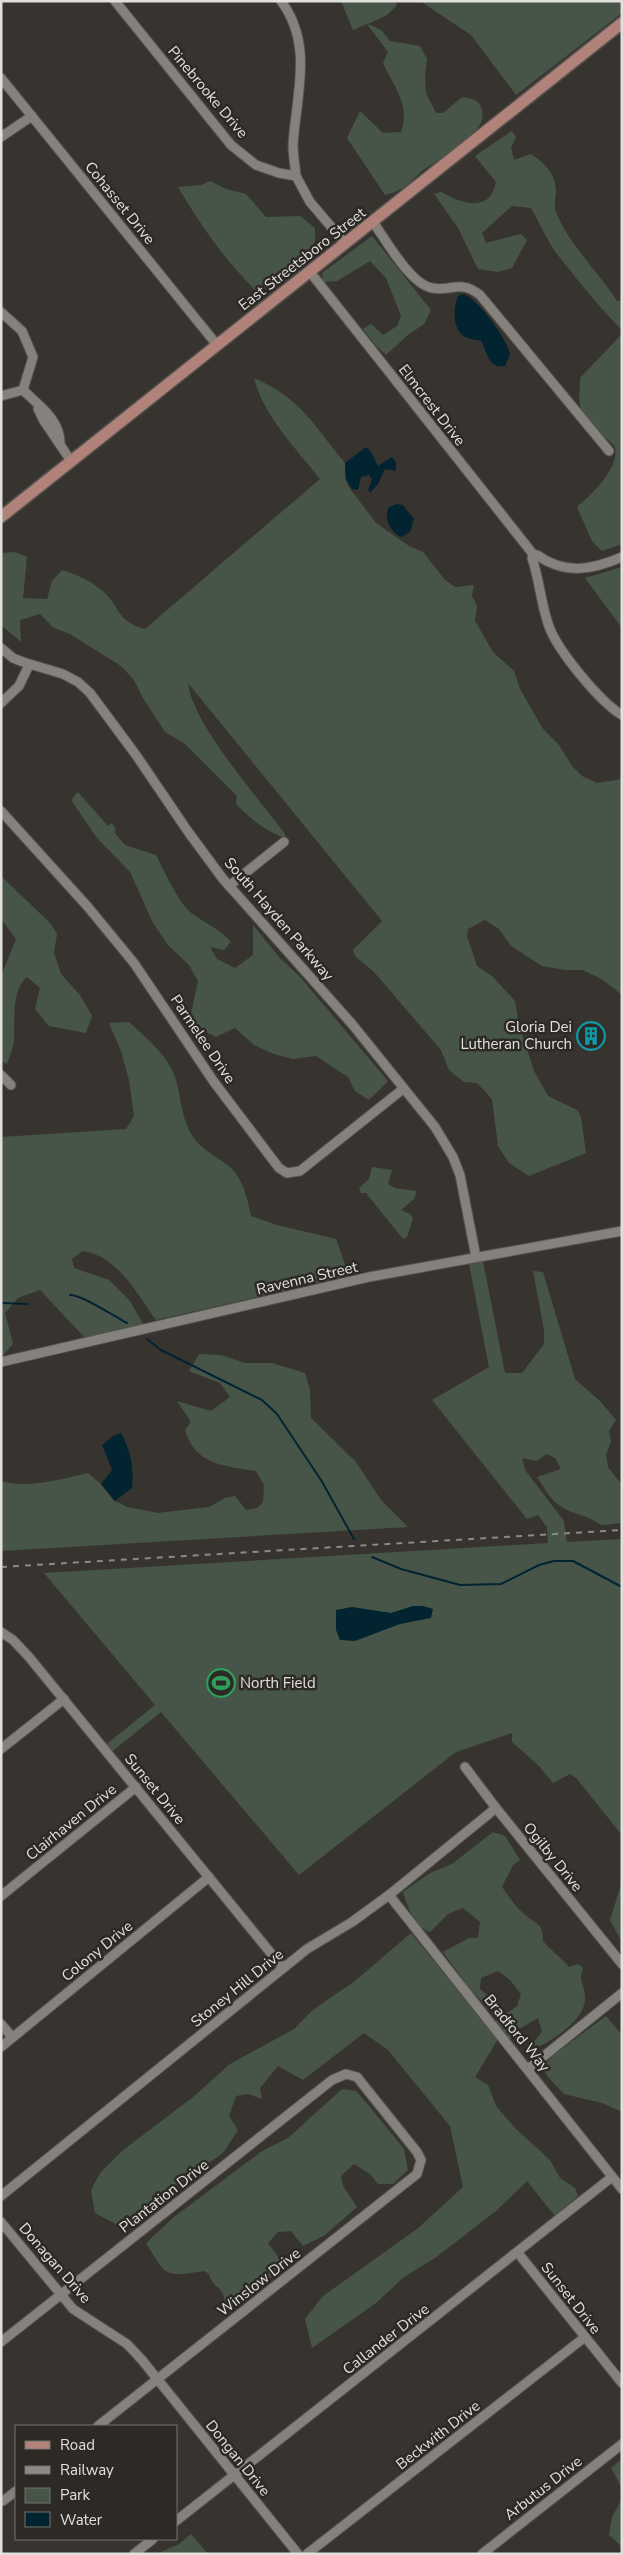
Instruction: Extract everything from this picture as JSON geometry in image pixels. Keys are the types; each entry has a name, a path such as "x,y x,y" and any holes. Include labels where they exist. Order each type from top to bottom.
{"main road":[{"name":"East Streetsboro Street","path":"1,517 622,23"}],"street":[{"name":"Pinebrooke Drive","path":"116,1 231,145 265,169 296,176"},
{"path":"281,1 294,22 302,53 293,146 296,176 310,202 345,243"},
{"name":"Cohasset Drive","path":"1,78 217,345"},
{"path":"1,136 32,116"},
{"path":"373,222 416,280 434,289 451,286 469,287 480,295 609,451"},
{"name":"Elmcrest Drive","path":"310,272 533,554 561,568 574,570 595,568 622,558"},
{"path":"1,312 18,326 32,350 33,361 23,390"},
{"path":"1,396 23,390"},
{"path":"23,390 55,422 59,431 60,442 71,461"},
{"name":"Elmcrest Drive","path":"533,554 545,612 556,641 602,699 622,716"},
{"name":"South Hayden Parkway","path":"1,648 13,658 29,665 63,674 78,682 90,693 136,754 199,848 229,886 346,1017 435,1127 453,1157 464,1190 476,1257"},
{"path":"1,703 19,686 29,665"},
{"name":"Parmelee Drive","path":"1,811 88,907 134,963 214,1082 279,1168 287,1173 300,1171 403,1089"},
{"path":"229,886 284,842"},
{"path":"1,1075 11,1085"},
{"name":"Ravenna Street","path":"1,1362 369,1277 622,1231"},
{"name":"Sunset Drive","path":"1,1632 19,1646 64,1699 283,1968"},
{"path":"1,1749 64,1699"},
{"name":"Ogilby Drive","path":"465,1767 622,1964"},
{"name":"Clairhaven Drive","path":"1,1896 136,1787"},
{"name":"Stoney Hill Drive","path":"1,2196 307,1949 352,1922 389,1895 496,1808"},
{"name":"Colony Drive","path":"1,2046 210,1877"},
{"name":"Bradford Way","path":"389,1895 622,2189"},
{"path":"528,2069 622,1993"},
{"path":"1,2024 12,2038"},
{"name":"Plantation Drive","path":"1,2342 332,2080 346,2074 357,2077 417,2152"},
{"name":"Winslow Drive","path":"99,2425 410,2181 421,2167 417,2152"},
{"name":"Callander Drive","path":"178,2519 612,2178"},
{"name":"Donagan Drive","path":"1,2222 77,2312 127,2344 157,2379"},
{"name":"Sunset Drive","path":"518,2253 622,2383"},
{"name":"Beckwith Drive","path":"308,2554 585,2337"},
{"name":"Dongan Drive","path":"157,2379 298,2554"},
{"name":"Arbutus Drive","path":"482,2554 622,2444"},
{"path":"3,2501 15,2492"},
{"path":"134,2554 152,2540"}],"green space":[{"path":"341,1 395,1 397,5 387,15 368,24 381,30 390,41 420,46 427,59 426,93 436,113 443,113 462,97 477,102 482,110 482,119 478,128 462,144 423,170 403,188 385,195 347,138 360,111 383,133 401,132 404,123 403,105 383,63 388,52 367,24 353,30"},
{"path":"420,1 622,1 622,13 516,95 471,35"},
{"path":"512,131 516,137 511,148 514,160 531,154 549,170 556,186 555,210 568,236 617,301 622,301 622,330 590,295 556,253 531,208 512,206 482,233 486,243 521,234 527,240 512,268 498,272 478,269 458,228 434,194 441,192 457,200 474,203 488,199 493,192 496,182 475,156"},
{"path":"210,181 226,189 246,194 266,217 300,216 315,228 315,242 280,282 257,292 234,268 214,242 178,187 201,185"},
{"path":"372,236 431,310 424,324 409,334 386,355 376,346 363,329 371,324 383,335 397,326 401,316 386,278 370,261 337,281 323,282 322,273"},
{"path":"622,334 622,544 602,551 592,541 577,507 610,471 616,453 614,445 591,424 581,409 579,398 580,378"},
{"path":"254,378 283,394 306,414 345,463 345,478 348,486 376,523 409,546 423,552 445,580 455,587 474,585 472,596 477,606 475,621 493,652 514,671 520,689 543,729 559,745 572,766 582,776 597,783 622,779 622,995 603,980 583,970 565,970 542,966 511,946 499,929 485,920 468,929 467,936 477,966 493,977 515,1001 519,1025 534,1071 548,1096 577,1110 581,1117 586,1153 529,1176 509,1163 498,1146 492,1099 477,1083 464,1082 449,1070 441,1050 374,972 355,956 353,950 382,921 188,683 192,700 201,719 228,760 285,834 285,838 265,828 247,815 236,804 237,796 185,744 165,732 134,680 121,666 70,634 54,628 40,614 20,620 21,642 1,625 1,553 15,552 27,557 23,598 47,599 52,581 62,570 91,582 106,594 125,620 145,629 320,479 273,419 265,406"},
{"path":"622,567 622,628 585,578"},
{"path":"78,792 108,826 112,823 116,830 114,832 125,845 156,855 186,908 222,933 231,942 224,950 210,947 217,959 235,968 253,955 253,925 280,958 301,978 388,1081 369,1100 355,1091 348,1077 316,1056 293,1059 274,1054 254,1045 235,1028 216,1037 189,1023 198,981 189,965 168,945 153,923 130,872 97,838 71,800"},
{"path":"1,876 51,924 57,934 54,953 61,974 80,995 92,1016 86,1033 49,1026 35,1009 40,988 27,977 18,990 16,998 14,1041 7,1064 1,1061 1,976 16,939 1,919"},
{"path":"129,1022 167,1061 175,1077 190,1132 199,1144 228,1165 237,1175 245,1192 251,1216 277,1225 336,1239 349,1276 156,1320 134,1288 117,1268 96,1255 83,1251 72,1259 74,1268 109,1280 130,1301 143,1324 86,1339 40,1290 18,1298 5,1313 13,1344 1,1358 1,1137 126,1129 134,1116 129,1080 121,1051 109,1023"},
{"path":"372,1167 392,1170 388,1184 395,1188 417,1191 414,1199 401,1210 410,1214 413,1218 407,1237 403,1239 366,1193 361,1193 359,1188 369,1179"},
{"path":"482,1256 505,1373 522,1373 544,1344 544,1330 533,1271 543,1272 575,1379 600,1401 616,1420 609,1431 611,1442 606,1454 608,1467 622,1485 622,1523 601,1525 560,1506 550,1496 537,1477 561,1469 555,1458 547,1454 536,1461 522,1458 525,1470 564,1521 567,1542 622,1539 622,1835 576,1778 570,1774 553,1783 539,1766 512,1742 512,1733 456,1752 299,1875 161,1712 109,1754 103,1747 155,1705 44,1573 548,1543 547,1527 538,1515 527,1519 432,1400 489,1367 468,1259"},
{"path":"199,1354 221,1355 245,1363 272,1363 305,1373 310,1390 311,1418 356,1462 381,1500 408,1527 1,1551 1,1481 33,1484 88,1473 101,1484 113,1500 127,1507 158,1513 209,1507 225,1498 235,1496 246,1510 257,1508 263,1502 264,1485 256,1471 222,1465 203,1457 190,1442 185,1430 191,1422 177,1401 211,1411 230,1397 220,1383 189,1371"},
{"path":"493,1832 505,1836 520,1860 513,1865 502,1887 519,1909 540,1926 543,1941 549,1948 569,1967 578,1964 583,1968 581,1980 585,1998 580,2014 565,2030 531,2050 533,2043 542,2032 538,2018 519,2029 509,2041 495,2022 517,2006 521,1994 510,1980 498,1971 481,1978 480,1989 497,2002 499,2009 491,2011 470,1989 443,1952 469,1938 478,1938 480,1922 463,1908 448,1914 430,1932 416,1921 403,1892 430,1873 452,1864"},
{"path":"622,1881 622,1942 610,1920"},
{"path":"411,1933 498,2039 475,2077 488,2085 496,2106 515,2128 550,2160 560,2178 575,2188 578,2196 555,2216 527,2181 496,2211 435,2258 404,2277 376,2303 312,2348 305,2319 323,2296 417,2229 463,2187 450,2126 388,2050 364,2033 303,2080 278,2066 260,2088 262,2099 248,2094 236,2096 229,2116 238,2130 223,2153 118,2225 95,2213 91,2190 100,2173 122,2151 193,2097 230,2064 294,2029 314,2009 355,1981"},
{"path":"606,2016 622,2035 622,2112 602,2103 564,2094 548,2077 542,2067 555,2054"},
{"path":"342,2089 356,2091 369,2106 404,2149 408,2170 393,2184 378,2184 370,2174 354,2164 341,2176 343,2186 357,2207 325,2235 303,2246 291,2231 278,2232 268,2243 282,2262 268,2281 223,2314 223,2293 211,2280 209,2274 204,2271 181,2274 168,2272 158,2263 146,2243 174,2217 262,2151 288,2138"},
{"path":"622,2459 622,2488 611,2468"},
{"path":"622,2499 622,2547 609,2535 612,2517"},
{"path":"191,2534 208,2554 156,2554 179,2544"}],"water":[{"path":"463,294 484,311 504,339 510,354 505,366 495,365 489,358 481,341 465,337 458,329 455,318 455,306 458,296"},
{"path":"366,447 370,450 378,466 392,457 396,462 396,471 385,469 378,484 370,493 368,490 372,479 369,475 361,477 358,490 352,489 346,479 345,463"},
{"path":"397,504 403,505 414,519 410,532 401,537 391,528 387,520 389,507"},
{"path":"121,1433 131,1460 132,1488 115,1501 101,1484 112,1470 102,1445 113,1436"},
{"path":"413,1606 433,1609 431,1618 400,1624 355,1641 340,1640 336,1630 336,1610 352,1607 391,1613"}],"waterway":[{"path":"70,1295 82,1298 127,1323"},
{"path":"1,1303 28,1304"},
{"path":"147,1339 161,1350 262,1400 277,1414 321,1480 354,1539"},
{"path":"372,1557 401,1569 460,1585 501,1584 539,1565 554,1561 573,1561 622,1587"}],"railway":[{"path":"1,1567 622,1530"}],"place":[{"name":"Gloria Dei Lutheran Church","path":"591,1036"},
{"name":"North Field","path":"221,1683"}]}
